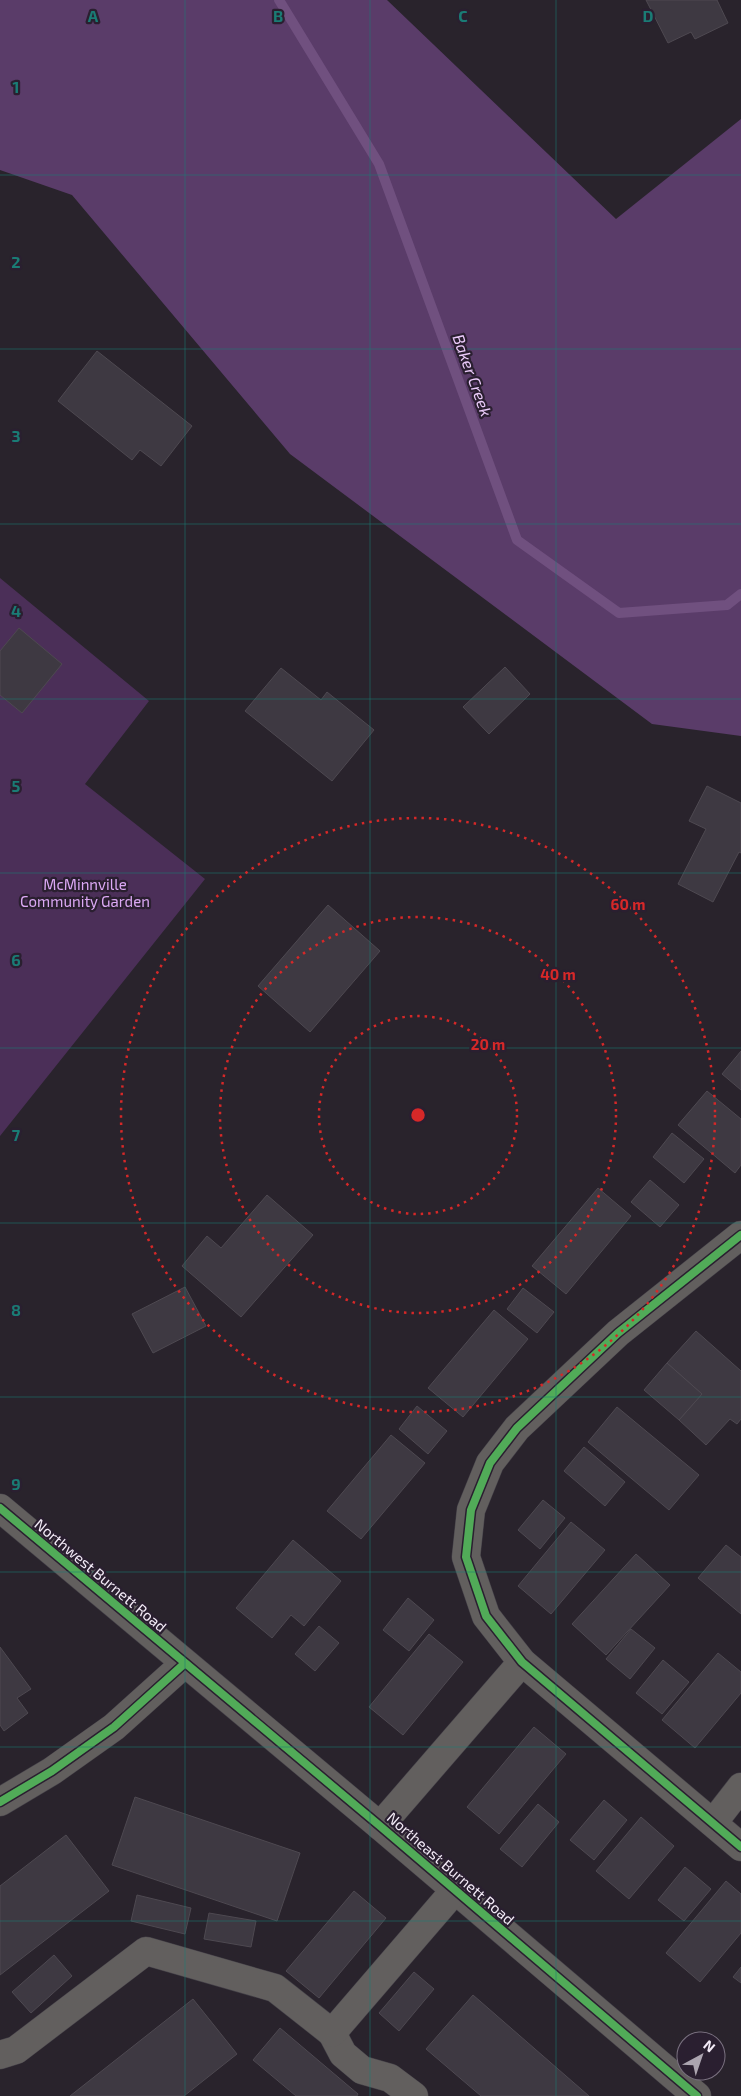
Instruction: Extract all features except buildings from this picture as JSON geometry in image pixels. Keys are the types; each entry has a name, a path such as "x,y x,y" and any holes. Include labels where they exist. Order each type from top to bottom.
{"street":[{"path":"741,1235 618,1334 517,1428 490,1463 471,1510 466,1557 486,1616 522,1662 741,1847"},
{"name":"Northwest Burnett Road","path":"0,1508 184,1664"},
{"path":"380,1826 522,1662"},
{"path":"0,1802 52,1771 114,1727 184,1664"},
{"name":"Northeast Burnett Road","path":"184,1664 380,1826 697,2096"},
{"path":"713,1823 741,1787"},
{"path":"332,2033 455,1890"},
{"path":"0,2055 16,2050 146,1951 275,1988 332,2033 343,2054 362,2070 390,2078 414,2096"}],"green space":[{"name":"McMinnville Community Garden","path":"0,578 149,701 85,784 205,879 0,1136"}],"shaded area":[{"path":"0,0 387,0 616,219 741,119 741,736 652,724 290,454 72,195 0,170"}],"waterway":[{"name":"Baker Creek","path":"279,0 379,164 517,540 619,613 727,605 741,594"}],"cycle path":[{"path":"741,1235 618,1333 517,1428 490,1463 471,1510 466,1557 486,1616 522,1662 741,1847"},
{"path":"0,1508 380,1826 697,2096"},
{"path":"0,1802 52,1771 114,1727 184,1664"}]}
